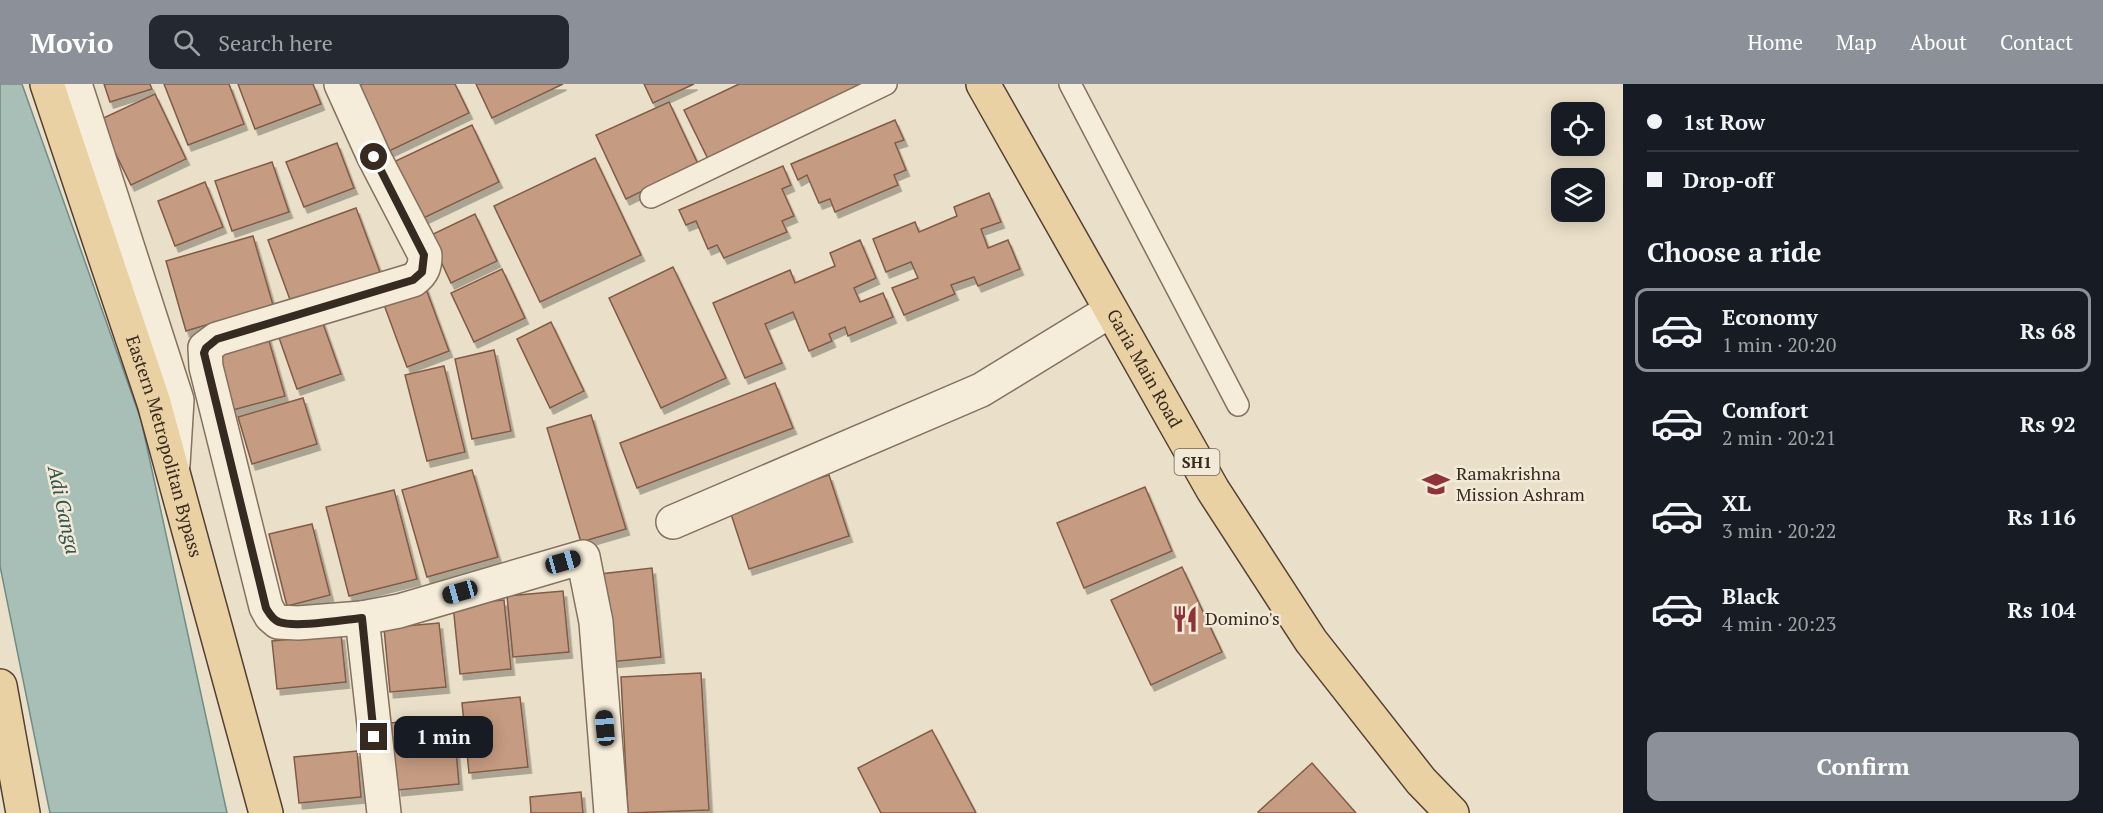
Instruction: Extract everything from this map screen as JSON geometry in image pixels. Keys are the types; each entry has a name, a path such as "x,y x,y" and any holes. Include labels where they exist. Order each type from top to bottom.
{"main road":[{"name":"Eastern Metropolitan Bypass","path":"47,84 154,403 266,813"},
{"name":"Garia Main Road","path":"983,84 1213,490 1311,641 1421,781 1452,813"},
{"path":"0,687 23,813"}],"street":[{"path":"75,84 177,400 172,469"},
{"path":"340,84 424,255 422,272 413,280 217,339 206,348 204,353 266,608 278,622 298,623 362,618 399,610 583,556 596,622 611,813"},
{"path":"673,522 981,390 1110,311"},
{"path":"362,618 384,813"}],"lane":[{"path":"651,197 886,84"},
{"path":"1070,84 1238,405"}],"water":[{"name":"Adi Ganga","path":"0,84 22,84 141,420 227,813 50,813 0,566"}],"building":[{"path":"104,84 150,84 152,89 110,102"},
{"path":"164,84 229,84 244,124 188,145"},
{"path":"238,84 313,84 321,104 255,129"},
{"path":"362,84 455,84 469,113 385,153 354,88"},
{"path":"476,84 563,84 492,118"},
{"path":"644,84 694,84 653,103"},
{"path":"739,84 878,84 710,163 684,110"},
{"path":"155,94 186,159 131,185 99,120"},
{"path":"669,102 698,164 626,199 596,135"},
{"path":"895,120 904,140 895,143 906,170 894,175 898,185 835,212 830,199 819,203 807,175 798,180 791,164"},
{"path":"472,125 499,182 413,223 385,166"},
{"path":"337,143 354,188 304,207 286,162"},
{"path":"595,158 641,255 540,302 494,206"},
{"path":"272,162 289,212 232,231 215,181"},
{"path":"783,166 791,185 782,189 794,216 782,221 787,232 724,258 717,245 708,249 696,221 686,225 679,210"},
{"path":"205,182 223,227 175,246 158,201"},
{"path":"989,193 1001,222 981,229 988,248 1008,240 1020,269 978,286 974,277 951,285 955,294 904,315 892,288 918,278 911,262 886,272 873,239 915,222 919,232 957,216 954,207"},
{"path":"356,208 380,272 292,305 268,240"},
{"path":"475,214 497,261 451,283 429,236"},
{"path":"253,236 273,305 186,331 166,261"},
{"path":"860,240 876,278 854,288 860,302 883,293 893,317 848,336 845,327 829,334 832,341 809,351 793,312 765,324 782,363 745,378 713,303 790,270 795,283 835,266 830,253"},
{"path":"673,267 726,378 661,408 609,298"},
{"path":"502,269 525,318 474,342 451,293"},
{"path":"425,286 449,351 407,367 383,302"},
{"path":"321,318 341,374 297,389 277,332"},
{"path":"551,322 584,391 550,408 517,339"},
{"path":"267,334 285,396 233,410 215,349"},
{"path":"494,350 511,431 472,439 455,359"},
{"path":"444,366 465,452 427,461 405,375"},
{"path":"775,383 793,428 637,488 620,443"},
{"path":"303,398 317,444 252,464 238,417"},
{"path":"591,415 626,529 581,542 547,428"},
{"path":"472,470 498,557 427,577 402,490"},
{"path":"829,475 849,536 749,569 729,508"},
{"path":"1145,487 1172,551 1084,588 1057,523"},
{"path":"394,490 417,579 349,596 326,507"},
{"path":"312,524 330,595 287,606 269,534"},
{"path":"1182,567 1222,652 1151,685 1111,600"},
{"path":"652,568 661,657 609,662 600,574"},
{"path":"563,591 569,652 513,657 507,596"},
{"path":"504,600 511,669 460,674 453,605"},
{"path":"439,623 446,687 390,692 384,628"},
{"path":"341,634 346,682 277,689 272,641"},
{"path":"701,673 709,810 628,813 621,677"},
{"path":"520,697 528,767 469,773 462,703"},
{"path":"453,717 459,784 398,790 391,723"},
{"path":"932,730 976,813 881,813 858,768"},
{"path":"357,751 361,797 299,803 294,757"},
{"path":"1312,763 1356,813 1258,812"},
{"path":"581,792 583,813 531,813 530,797"}],"place":[{"name":"Ramakrishna Mission Ashram","path":"1436,484"},
{"name":"Domino's","path":"1185,619"}],"route":[{"path":"374,157 424,255 424,264 419,276 413,280 217,339 210,343 204,353 266,608 278,622 298,623 362,618 374,737"}]}
